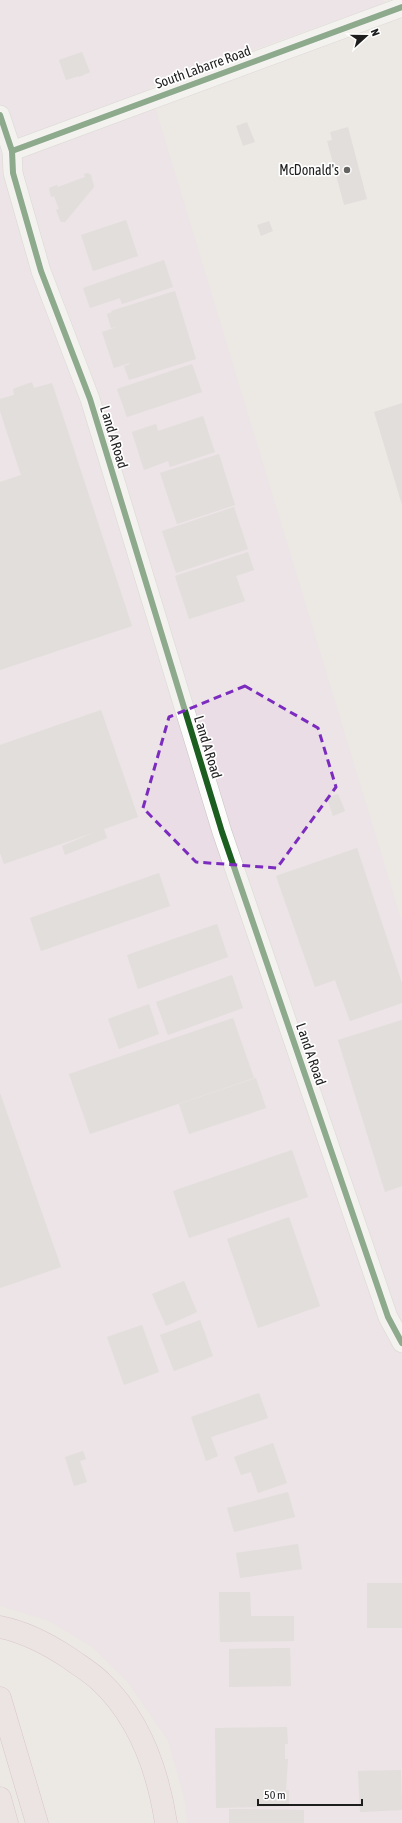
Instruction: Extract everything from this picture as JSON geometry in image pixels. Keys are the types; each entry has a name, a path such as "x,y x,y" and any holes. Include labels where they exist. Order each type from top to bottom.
{"highway":[{"path":"0,1627 13,1630 50,1645 101,1681 121,1704 139,1733 155,1770 166,1823"},
{"path":"0,1698 37,1823"},
{"path":"0,1798 7,1823"}],"street":[{"name":"South Labarre Road","path":"12,151 402,7"},
{"name":"L and A Road","path":"0,115 12,151 13,173 41,271 90,399 222,832 388,1317 402,1343"}],"highlighted area":[{"path":"245,686 318,728 336,787 277,868 196,862 143,808 169,717"}],"shaded area":[{"path":"0,0 383,0 384,3 149,87 402,922 402,1823 187,1823 184,1798 168,1741 128,1683 92,1647 49,1621 0,1606"}],"building":[{"path":"82,52 90,72 79,77 66,80 59,60"},
{"path":"247,122 255,142 243,146 236,126"},
{"name":"McDonald's","path":"348,127 367,199 344,205 327,141 332,140 330,132"},
{"path":"88,173 91,175 94,187 65,222 61,222 56,210 59,209 54,196 51,197 49,188 57,185 58,187 85,177 84,174"},
{"path":"126,220 138,256 93,271 81,235"},
{"path":"269,221 273,231 261,236 257,225"},
{"path":"164,260 173,287 122,304 120,298 90,308 83,288"},
{"path":"175,291 196,359 129,380 124,366 130,364 129,363 114,368 102,332 117,327 111,328 107,314 112,312 111,311"},
{"path":"192,364 202,392 127,417 117,389"},
{"path":"32,382 34,388 52,383 132,626 0,670 0,482 21,475 0,411 0,399 14,395 13,389"},
{"path":"402,403 402,505 374,412"},
{"path":"203,416 215,452 170,467 168,461 144,470 132,432 156,424 158,431"},
{"path":"219,454 235,505 177,524 160,473"},
{"path":"234,507 248,549 176,573 162,531"},
{"path":"248,552 254,570 236,576 245,601 189,619 175,576"},
{"path":"101,710 138,817 104,829 107,838 65,855 62,846 95,832 4,864 0,853 0,745"},
{"path":"338,794 345,811 333,816 327,798"},
{"path":"357,848 402,983 402,1003 350,1021 335,980 315,987 276,876"},
{"path":"159,873 170,906 41,951 30,918"},
{"path":"217,924 228,957 138,989 127,955"},
{"path":"232,975 243,1008 168,1035 156,1002"},
{"path":"149,1004 159,1034 119,1049 108,1019"},
{"path":"233,1018 254,1078 90,1134 69,1074"},
{"path":"402,1020 402,1186 385,1192 338,1040"},
{"path":"256,1078 266,1108 189,1134 179,1104"},
{"path":"0,1093 61,1267 0,1288"},
{"path":"292,1150 308,1197 189,1238 173,1191"},
{"path":"289,1217 320,1306 258,1328 227,1239"},
{"path":"184,1281 197,1312 166,1326 152,1294"},
{"path":"200,1320 213,1356 174,1371 160,1335"},
{"path":"142,1325 159,1372 124,1385 107,1337"},
{"path":"259,1393 268,1418 211,1437 218,1456 206,1461 191,1417"},
{"path":"273,1443 287,1483 258,1493 251,1472 241,1475 234,1457"},
{"path":"83,1451 86,1459 80,1461 87,1482 74,1486 65,1457"},
{"path":"288,1492 295,1517 234,1532 227,1508"},
{"path":"298,1544 302,1569 240,1578 236,1553"},
{"path":"367,1583 402,1583 402,1628 367,1628"},
{"path":"219,1592 250,1592 251,1616 294,1616 294,1641 220,1642"},
{"path":"290,1648 291,1686 229,1687 229,1649"},
{"path":"287,1727 288,1744 285,1744 285,1759 288,1759 286,1790 289,1790 289,1806 216,1808 215,1728"},
{"path":"401,1770 402,1810 360,1812 358,1771"},
{"path":"229,1809 304,1810 304,1823 229,1823"}],"cycle path":[{"path":"12,151 402,7"},
{"path":"0,115 12,151 13,173 41,271 90,399 222,832 388,1317 402,1343"}],"place":[{"name":"McDonald's","path":"347,170"}]}
